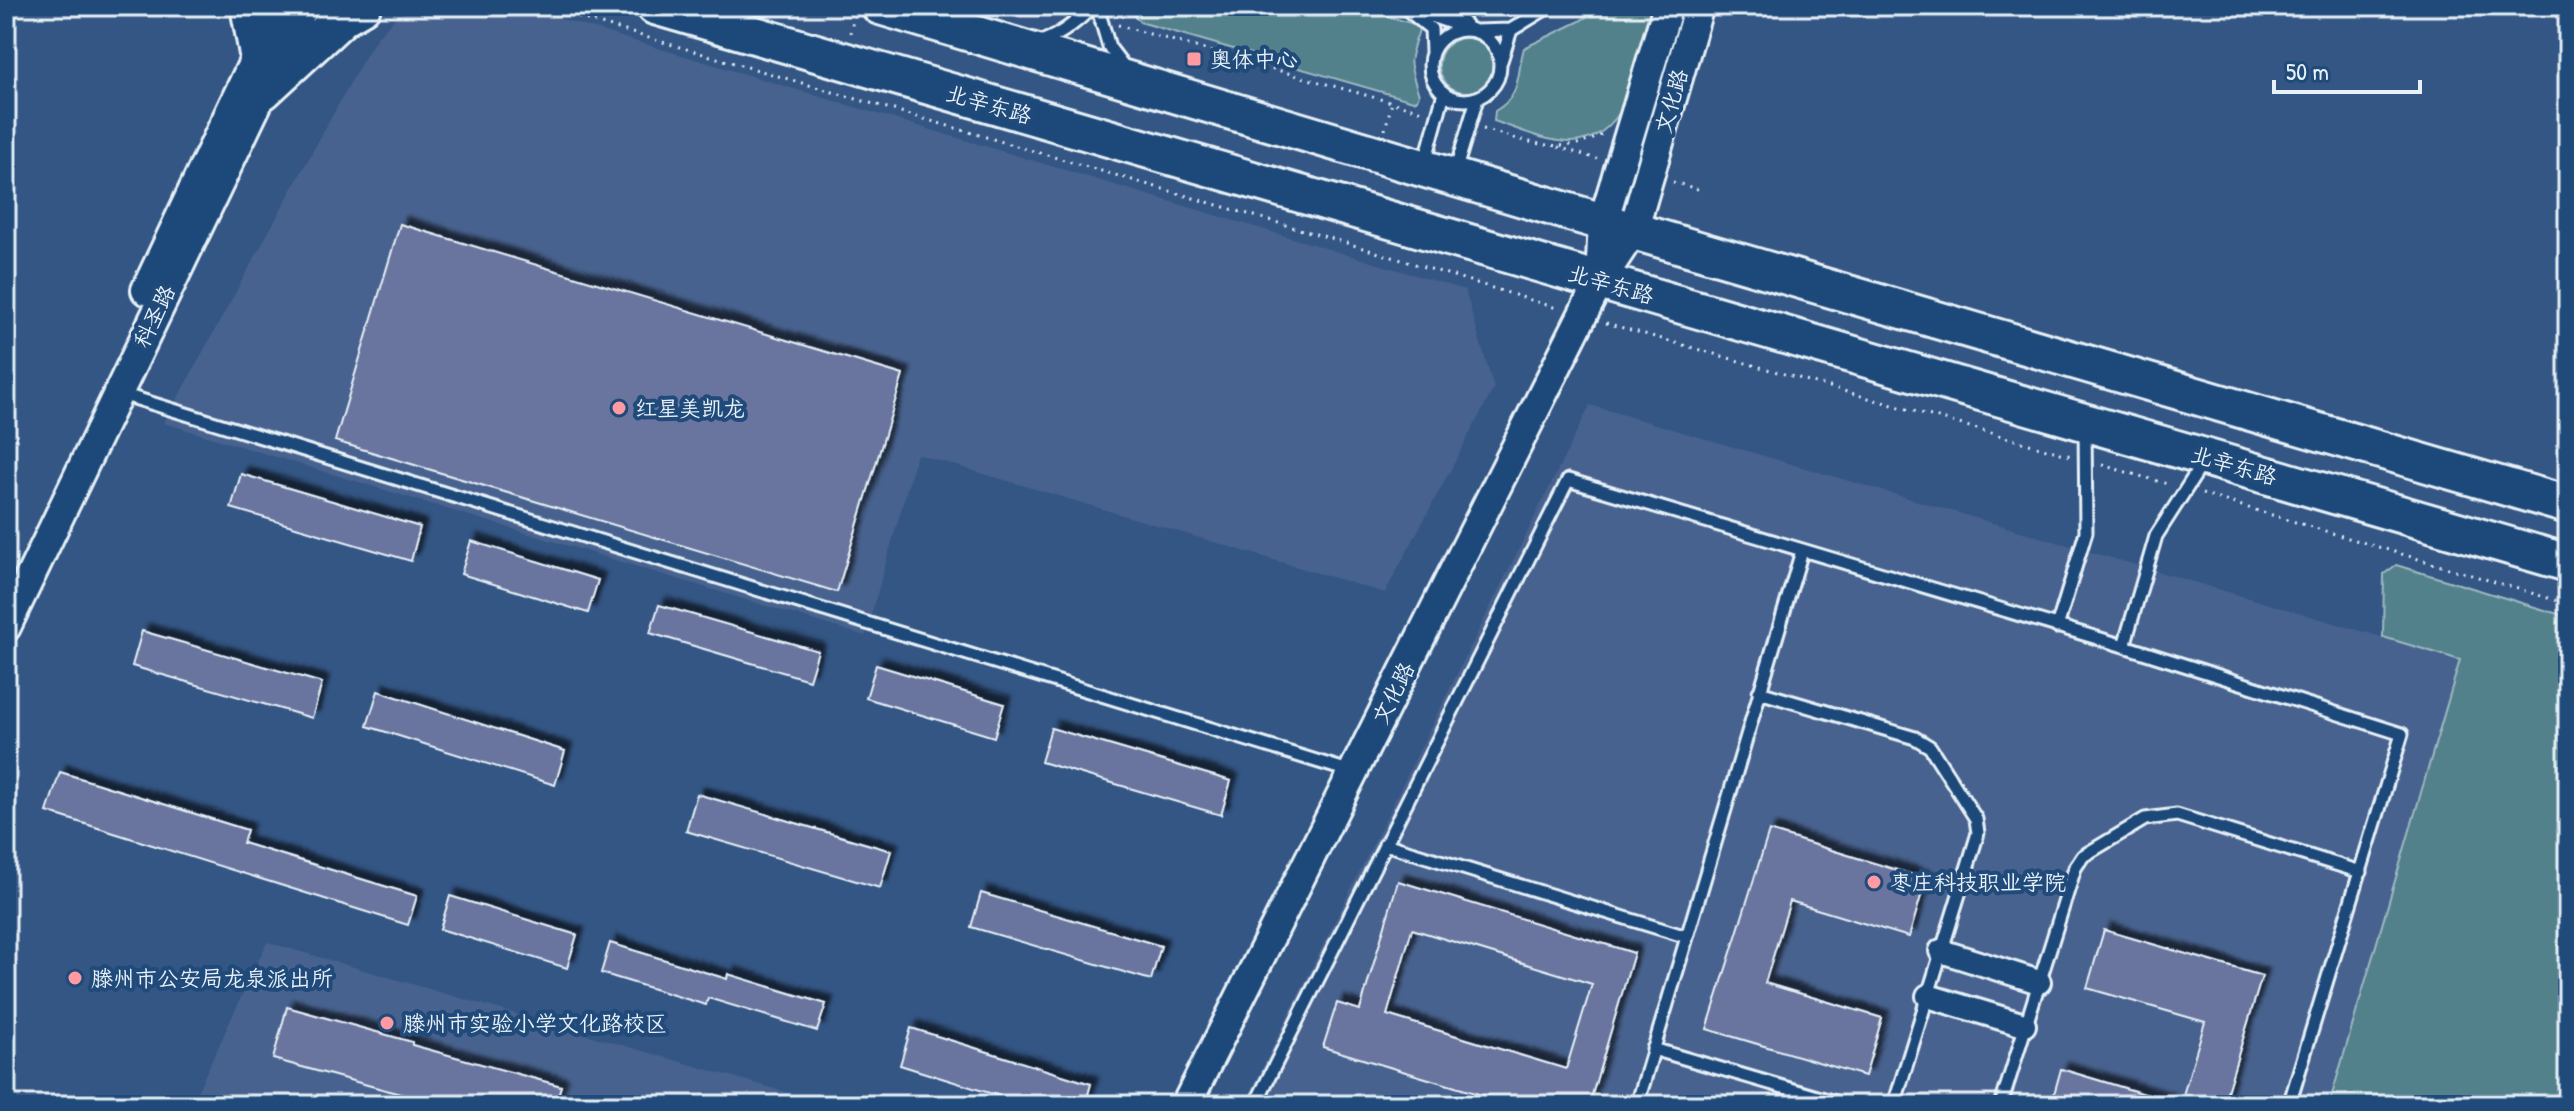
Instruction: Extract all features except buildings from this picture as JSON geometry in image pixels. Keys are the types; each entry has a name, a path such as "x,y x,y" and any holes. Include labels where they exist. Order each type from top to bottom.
{"main road":[{"path":"249,6 258,54"},
{"path":"263,91 343,17 362,6"},
{"name":"北辛东路","path":"655,6 2568,563"},
{"path":"880,6 956,22 1017,47 2568,505"}],"street":[{"name":"科圣路","path":"6,584 280,6"},
{"name":"科圣路","path":"6,627 304,6"},
{"name":"文化路","path":"1618,226 1668,6"},
{"name":"文化路","path":"1186,1105 1600,281 1699,6"},
{"path":"1941,951 2039,982"},
{"path":"1928,996 2024,1025"}],"lane":[{"path":"1403,6 1431,29 1431,75 1436,85 1453,99 1477,99 1495,84 1500,73 1497,50 1490,40 1442,6"},
{"path":"1403,6 1475,31"},
{"path":"1432,53 1447,35 1457,31 1511,30 1550,6"},
{"path":"1017,47 1043,42 1092,9 1100,20 1109,47 1135,82"},
{"path":"1500,61 1511,30"},
{"path":"1439,172 1438,116 1444,93"},
{"path":"1439,172 1469,125 1477,99"},
{"path":"118,393 1353,772"},
{"path":"2057,627 2086,532 2085,422"},
{"path":"2124,646 2156,536 2206,457"},
{"path":"1260,1104 1385,844 1568,480 2124,646 2402,734 2289,1105"},
{"path":"1637,1105 1802,551"},
{"path":"1759,692 1915,738 1930,747 1976,819 1978,833 1894,1105"},
{"path":"2001,1105 2075,868 2083,856 2145,819 2177,815 2361,872"},
{"path":"1385,844 1687,937"},
{"path":"1653,1049 1845,1105"}],"path":[{"path":"540,6 1350,244 1582,316 2086,460 2568,604"},
{"path":"1054,6 1092,9"},
{"path":"1100,20 1438,116"},
{"path":"1469,125 1554,146 1573,147 1592,141 1609,130"}],"shaded area":[{"path":"420,6 518,6 1465,290 1494,388 1385,593 917,454 865,636 164,423 377,37 396,17"},
{"name":"枣庄科技职业学院","path":"1590,405 2460,660 2329,1105 1244,1105"},
{"name":"滕州市实验小学文化路校区","path":"267,942 830,1105 191,1105"}],"green space":[{"path":"1134,6 1353,6 1414,24 1419,30 1410,62 1419,95 1413,101 1140,22 1133,14"},
{"path":"1604,6 1658,6 1632,90 1608,127 1591,138 1571,142 1542,137 1494,121 1495,111 1514,91 1524,48"},
{"path":"1466,38 1485,46 1493,65 1485,84 1466,92 1447,84 1439,65 1447,46"},
{"path":"2396,565 2568,617 2568,1105 2329,1105 2460,660 2383,637 2384,574"}],"place":[{"name":"奥体中心","path":"1194,59"},
{"name":"红星美凯龙","path":"619,408"},
{"name":"枣庄科技职业学院","path":"1874,882"},
{"name":"滕州市公安局龙泉派出所","path":"75,978"},
{"name":"滕州市实验小学文化路校区","path":"387,1023"}]}
